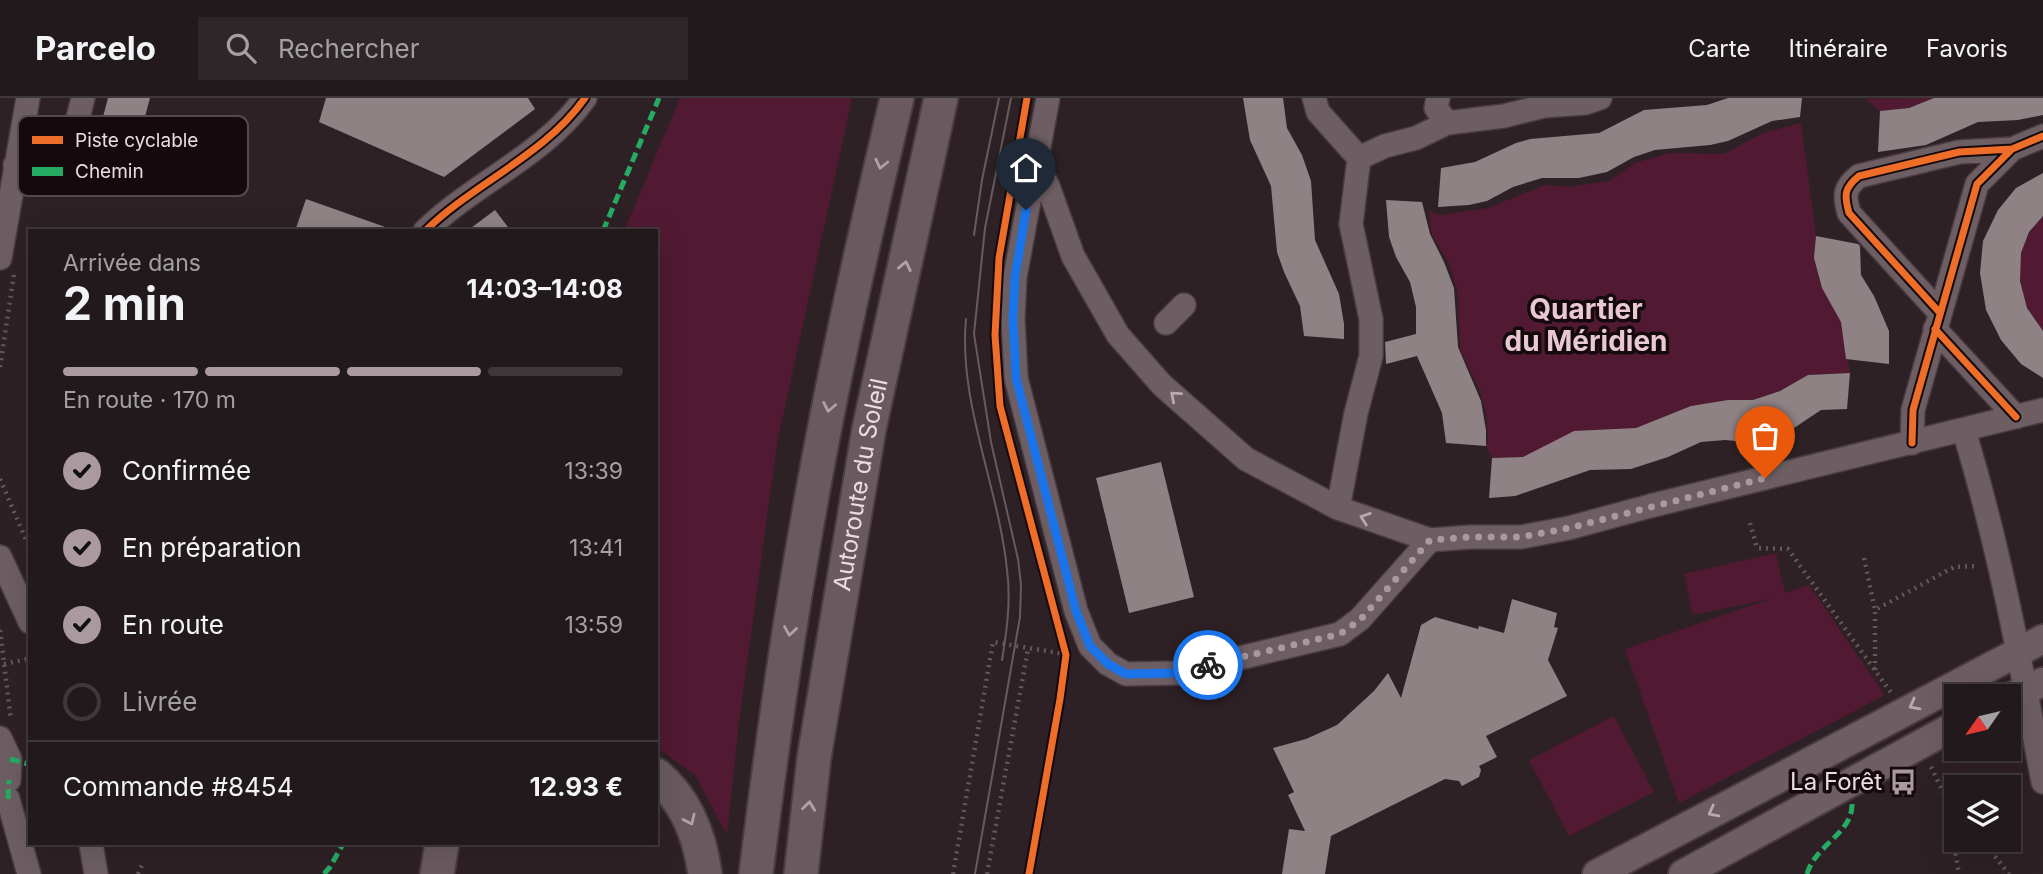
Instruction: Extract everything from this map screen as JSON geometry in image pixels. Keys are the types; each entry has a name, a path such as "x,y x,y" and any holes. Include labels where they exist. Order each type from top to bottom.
{"highway":[{"name":"Autoroute du Soleil","path":"756,874 774,732 810,508 845,327 897,98"},
{"name":"Autoroute du Soleil","path":"801,874 814,758 866,442 941,98"},
{"path":"658,777 673,792 691,821 705,874"},
{"path":"437,874 442,845"}],"main road":[{"path":"1597,874 2030,645"},
{"path":"1683,874 1944,732"}],"street":[{"path":"25,116 28,98"},
{"path":"78,116 83,98"},
{"path":"427,229 442,214 501,173 570,119 585,98"},
{"path":"1048,98 1015,277 1013,318 1016,378 1076,611 1090,646 1108,664 1126,674 1177,673 1340,634 1360,620 1430,540"},
{"path":"1314,98 1318,112 1359,158 1351,224 1371,319 1371,356 1356,413 1338,508"},
{"path":"1438,98 1436,108 1447,122"},
{"path":"1359,158 1385,146 1416,138 1447,122 1504,116 1544,106 1585,103 1600,98"},
{"path":"2016,417 1849,213 1845,199 1849,184 1859,176 1959,152 2012,149 2043,136"},
{"path":"1912,443 1913,410 1977,184 2012,149"},
{"path":"0,258 18,150"},
{"path":"1035,161 1048,186 1073,256 1118,335 1162,385 1246,459 1338,508 1430,540 1521,537 1569,528 2043,410"},
{"path":"1166,323 1184,305"},
{"path":"1964,431 2030,645 2026,690 2043,782"},
{"path":"1,561 28,618"},
{"path":"6,730 10,759 6,792 29,874"},
{"path":"91,845 96,874"}],"path":[{"path":"0,479 28,544"},
{"path":"1750,523 1757,548 1788,549 1892,695"},
{"path":"1864,558 1875,610 1875,671"},
{"path":"1875,610 1954,567 1977,566"},
{"path":"0,630 6,730"},
{"path":"953,874 993,642 1066,655 1078,654 1090,646"},
{"path":"987,874 1028,649"},
{"path":"4,664 28,659"},
{"path":"1929,763 1944,796"},
{"path":"1955,852 1959,874"},
{"path":"1992,852 2009,874"},
{"path":"138,874 142,865"}],"shaded area":[{"path":"680,98 852,98 777,444 739,722 727,835 695,775 658,748 658,229 625,229"},
{"path":"1934,98 1909,108 1880,111 1866,99"},
{"path":"1801,123 1816,236 1814,258 1822,288 1841,322 1850,373 1808,375 1780,391 1753,400 1728,400 1691,406 1636,428 1546,447 1523,457 1492,458 1486,446 1486,413 1480,391 1460,349 1458,293 1449,264 1432,235 1429,210 1440,215 1488,208 1545,185 1569,187 1609,181 1635,163 1670,153 1724,154 1763,133"},
{"path":"2043,216 2043,331 2035,321 2024,297 2020,271 2024,245"},
{"path":"1776,553 1785,593 1809,585 1885,695 1679,803 1625,649 1770,599 1693,615 1684,574"},
{"path":"1614,716 1654,792 1569,836 1529,760"}],"building":[{"path":"108,98 150,98 145,116 103,116"},
{"path":"326,98 528,98 535,109 444,177 319,122"},
{"path":"1243,98 1283,98 1287,128 1302,155 1311,181 1315,240 1339,294 1344,339 1304,336 1300,306 1277,252 1271,186 1250,140"},
{"path":"1728,98 1802,98 1800,117 1772,121 1728,141 1655,150 1634,157 1607,172 1579,178 1542,178 1513,187 1487,201 1438,207 1441,168 1475,162 1530,139 1599,133 1644,110 1707,105"},
{"path":"1934,98 2043,98 2043,115 2018,120 1978,122 1926,145 1878,152 1880,111 1909,108"},
{"path":"2043,173 2043,216 2029,232 2021,253 2020,281 2027,308 2043,331 2043,378 2021,364 2001,340 1986,310 1980,273 1983,241 1998,210 2016,188"},
{"path":"306,199 388,228 388,229 296,229"},
{"path":"1386,200 1422,202 1430,234 1454,288 1458,347 1481,401 1486,446 1446,443 1442,413 1417,356 1386,364 1385,342 1416,334 1416,307 1410,282 1396,257 1389,237"},
{"path":"495,210 509,229 470,229"},
{"path":"1816,236 1860,246 1861,275 1874,296 1889,331 1889,364 1846,359 1841,322 1822,288 1814,258"},
{"path":"1850,373 1847,409 1821,410 1791,430 1757,443 1725,440 1701,442 1668,457 1631,469 1590,470 1515,496 1489,498 1492,458 1523,457 1574,431 1636,428 1691,406 1728,400 1753,400 1780,391 1808,375"},
{"path":"1161,462 1194,597 1129,613 1096,478"},
{"path":"1512,599 1557,613 1554,627 1558,628 1548,660 1567,696 1486,736 1497,757 1479,766 1479,777 1462,786 1459,781 1445,779 1331,836 1325,874 1282,874 1289,829 1305,831 1288,795 1294,792 1273,748 1306,739 1337,725 1374,691 1388,673 1401,698 1421,625 1435,617 1504,633"}],"tram line":[{"path":"974,235 999,98"},
{"path":"975,874 1020,617 1021,585 1018,559 991,442 974,334 985,228 1011,98"},
{"path":"966,319 965,350 973,413 1003,539 1007,570 1008,615 1002,660"}],"marked path":[{"path":"604,229 659,98"},
{"path":"10,759 28,764"},
{"path":"8,799 9,780"},
{"path":"1807,874 1818,855 1847,823 1852,804"},
{"path":"324,874 342,845"}],"cycle path":[{"path":"427,229 550,136 585,98"},
{"path":"1027,98 999,258 995,335 1000,406 1066,655 1029,874"},
{"path":"1912,443 1913,410 1977,184 2012,149 2043,136"},
{"path":"1940,313 1849,213 1846,197 1848,188 1859,176 1959,152 2012,149"},
{"path":"1935,329 2016,417"}],"way so far":[{"path":"1208,665 1340,634 1360,620 1430,540 1521,537 1569,528 1765,478"}],"place":[{"name":"La Forêt","path":"1903,782"}],"district":[{"name":"Quartier du Méridien","path":"1586,325"}],"route":[{"path":"1026,210 1015,277 1013,318 1016,378 1076,611 1090,646 1108,664 1126,674 1177,673 1208,665"}]}
